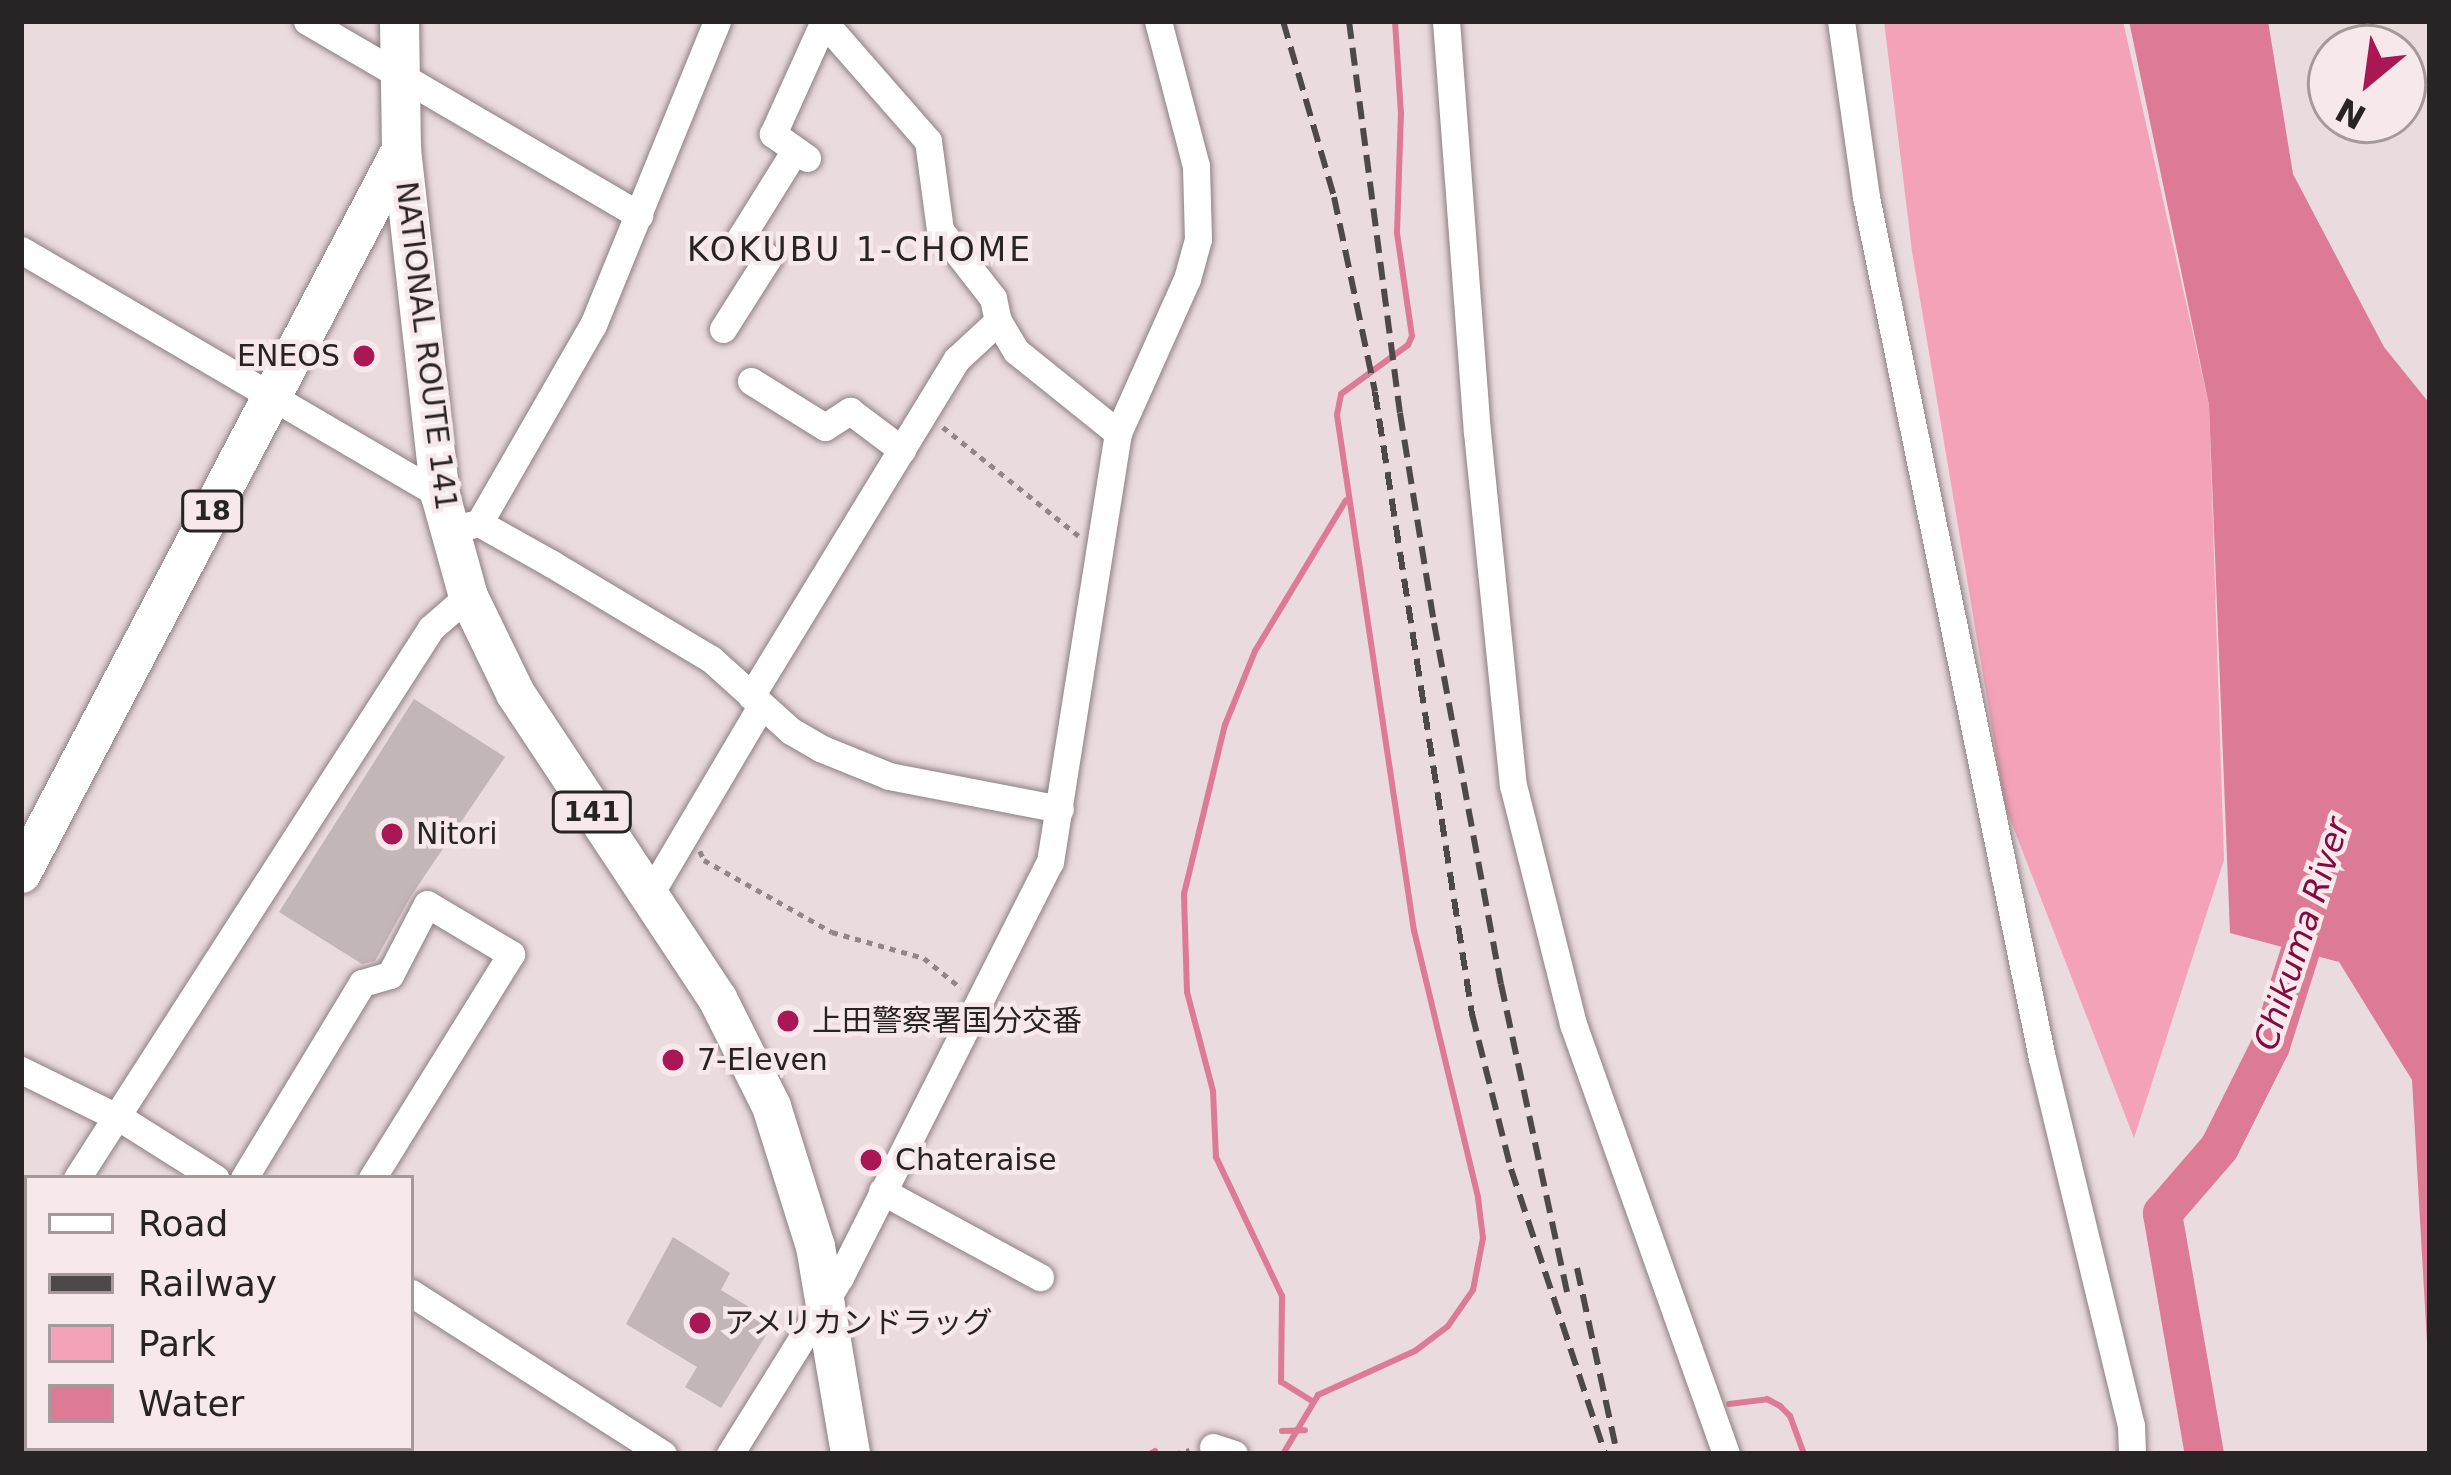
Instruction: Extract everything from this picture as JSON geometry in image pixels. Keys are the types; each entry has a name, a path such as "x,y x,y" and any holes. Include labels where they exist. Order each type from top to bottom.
{"highway":[{"name":"18","path":"21,873 401,149 400,21"},
{"name":"NATIONAL ROUTE 141","path":"401,149 468,596 529,718 717,998 771,1106 804,1202 850,1454"}],"street":[{"path":"307,21 639,215"},
{"path":"456,516 593,325 717,21"},
{"path":"723,329 768,258 741,237 801,154 773,134 823,21 928,141 940,230 993,298 998,322 1016,351 1118,434"},
{"path":"730,1454 825,1304 1050,862 1118,434 1187,279 1200,222 1196,166 1158,21"},
{"path":"1446,21 1478,432 1513,785 1573,1024 1726,1454"},
{"path":"1841,21 1866,197 2042,1058 2131,1425 2132,1454"},
{"path":"21,250 456,516 711,659 756,701 820,748 890,776 1060,809"},
{"path":"650,894 925,412 958,359 998,322"},
{"path":"751,381 825,427 850,411 902,450"},
{"path":"79,1175 431,628 468,596"},
{"path":"246,1175 362,983 390,975 427,904 511,954 374,1175"},
{"path":"21,1070 115,1117 210,1175"},
{"path":"882,1192 1040,1277"},
{"path":"414,1301 663,1454"}],"path":[{"path":"925,412 1097,551"},
{"path":"690,826 704,860 832,932 924,958 980,1004"},
{"path":"1174,1454 1213,1450"}],"green space":[{"path":"1884,21 2123,21 2209,405 2224,860 2134,1138 2005,806 1912,251"}],"water":[{"path":"2129,21 2268,21 2293,174 2384,347 2430,404 2430,1395 2412,1080 2339,962 2230,933 2209,405"}],"building":[{"name":"Nitori","path":"414,699 505,757 411,896 375,961 362,964 279,912"},
{"name":"アメリカンドラッグ","path":"673,1237 730,1273 721,1290 774,1322 721,1408 685,1387 697,1367 626,1324"}],"waterway":[{"path":"1283,1454 1318,1395 1415,1351 1448,1326 1473,1290 1483,1238 1478,1197 1414,931 1337,415 1341,394 1408,345 1412,336 1397,233 1401,114 1395,21"},
{"path":"1312,1401 1281,1382 1282,1296 1216,1157 1213,1091 1187,992 1184,894 1225,725 1255,651 1346,500"},
{"name":"Chikuma River","path":"2204,1454 2162,1213 2219,1147 2270,1045 2315,903"},
{"path":"1729,1404 1767,1399 1780,1406 1790,1416 1804,1454"},
{"path":"1282,1431 1305,1430"},
{"path":"1150,1454 1155,1451"}],"railway":[{"path":"1283,21 1334,197 1375,392 1472,1014 1511,1169 1605,1454"},
{"path":"1349,21 1400,413 1434,623 1501,984 1568,1296"},
{"path":"1577,1268 1615,1444"}],"place":[{"name":"ENEOS","path":"364,356"},
{"name":"Nitori","path":"392,834"},
{"name":"上田警察署国分交番","path":"788,1021"},
{"name":"7-Eleven","path":"673,1060"},
{"name":"Chateraise","path":"871,1160"},
{"name":"アメリカンドラッグ","path":"700,1323"}],"district":[{"name":"KOKUBU 1-CHOME","path":"860,250"}]}
